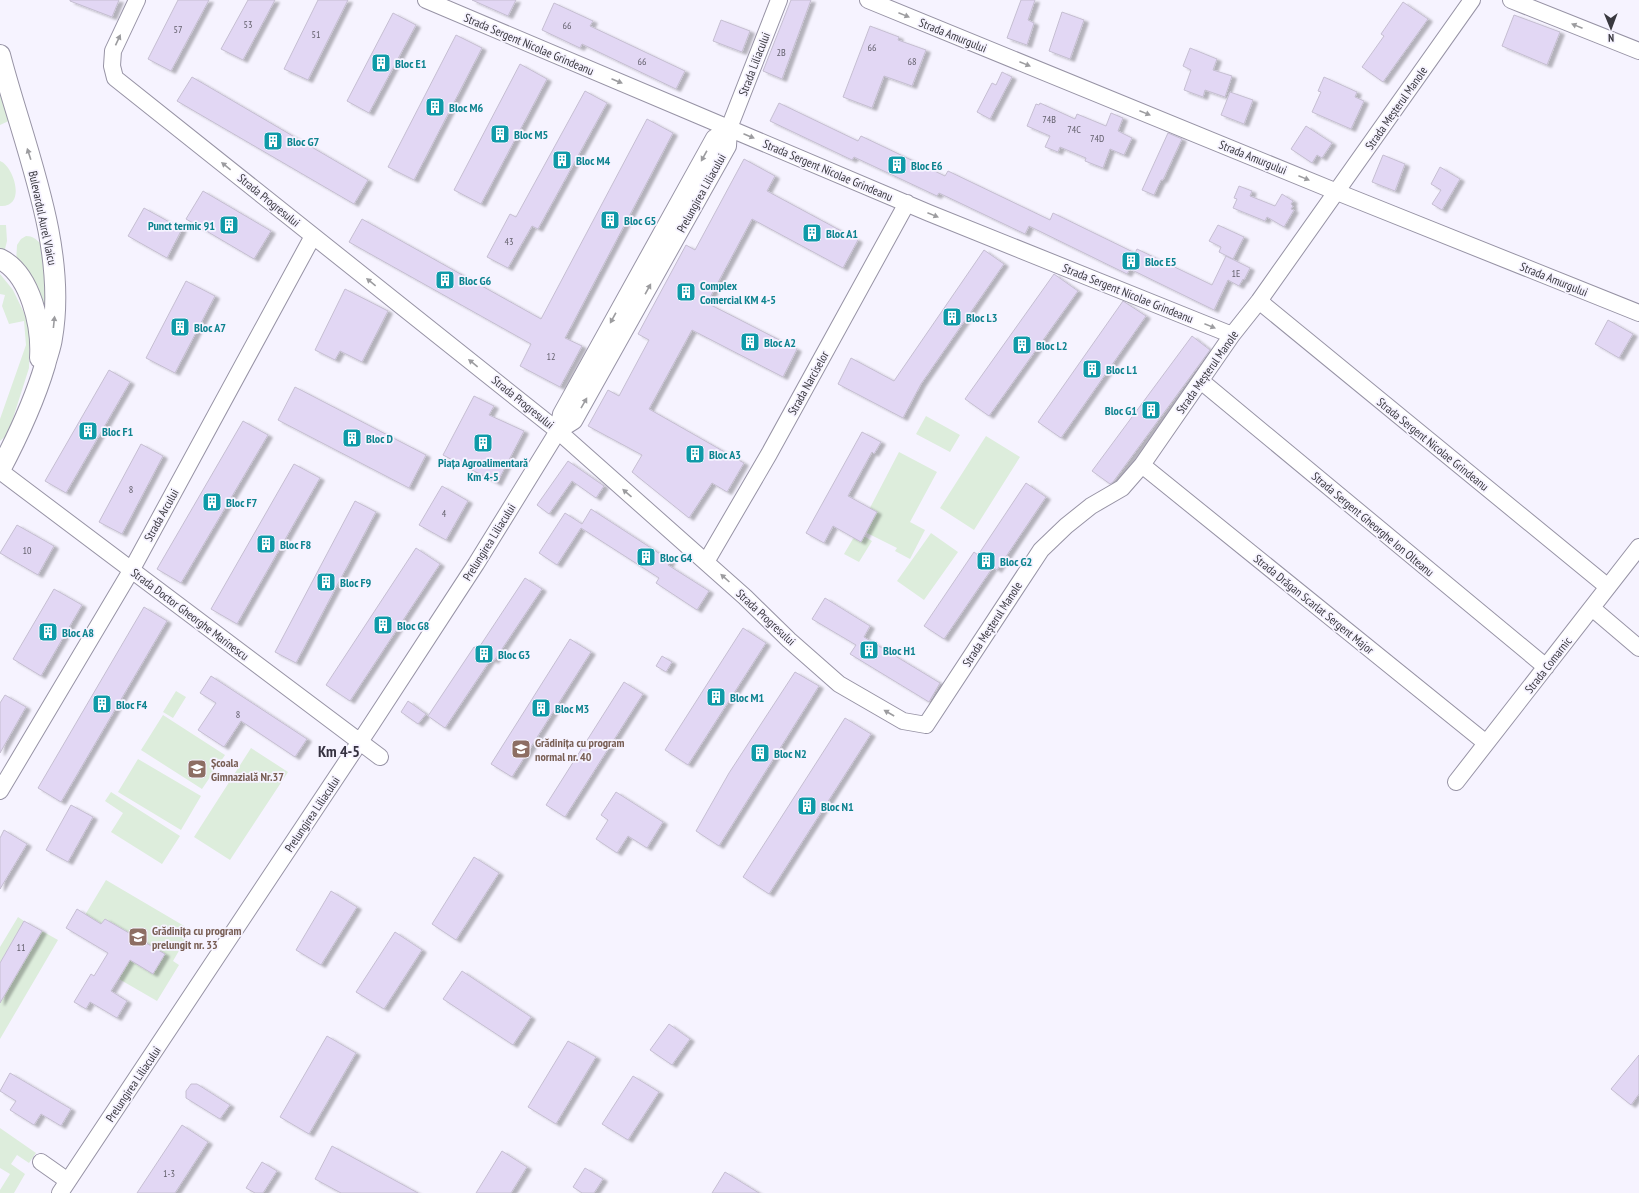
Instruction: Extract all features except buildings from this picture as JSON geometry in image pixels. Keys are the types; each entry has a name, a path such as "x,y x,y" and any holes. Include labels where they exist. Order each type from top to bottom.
{"main road":[{"name":"Bulevardul Aurel Vlaicu","path":"0,55 36,176 49,234 54,265 56,299 52,339 38,387 26,420 0,471"},
{"path":"0,259 8,264 17,274 29,294 37,318 41,342 38,387"}],"street":[{"name":"Strada Progresului","path":"137,0 113,51 112,66 116,78 558,431 706,562 839,684 903,721 926,725"},
{"name":"Strada Sergent Nicolae Grindeanu","path":"426,0 929,213 1232,335"},
{"name":"Strada Liliacului","path":"729,128 779,0"},
{"name":"Strada Amurgului","path":"868,0 1337,192 1639,313"},
{"name":"Strada Meșterul Manole","path":"926,725 1041,550 1066,526 1091,506 1122,488 1142,465 1232,335 1337,192 1472,0"},
{"path":"1511,0 1639,51"},
{"name":"Prelungirea Liliacului","path":"64,1187 360,742 476,564 558,431 561,414 714,138 729,128"},
{"name":"Strada Narciselor","path":"706,562 773,447 906,203"},
{"name":"Strada Arcului","path":"0,791 132,569 313,236"},
{"name":"Strada Sergent Nicolae Grindeanu","path":"1258,301 1608,587"},
{"name":"Strada Sergent Gheorghe Ion Olteanu","path":"1201,381 1546,667"},
{"name":"Strada Drăgan Scarlat Sergent Major","path":"1142,465 1486,744"},
{"name":"Strada Doctor Gheorghe Marinescu","path":"0,471 380,757"},
{"name":"Strada Comarnic","path":"1456,782 1639,547"},
{"path":"1592,608 1639,648"},
{"path":"41,1162 64,1187"}],"green space":[{"path":"0,72 13,119 0,125"},
{"path":"0,161 10,170 16,194 13,201 8,205 0,206"},
{"path":"0,225 6,225 7,241 5,249 0,250"},
{"path":"26,236 34,238 41,244 49,260 50,279 44,316 16,264 17,245 21,239"},
{"path":"0,274 13,290 27,319 30,337 29,368 8,434 0,441 0,419 26,345 24,321 9,324 2,306 5,295 0,294"},
{"path":"926,416 960,435 950,452 916,434"},
{"path":"986,436 1020,457 974,530 940,508"},
{"path":"899,452 937,472 910,522 925,530 910,559 895,551 897,548 859,529"},
{"path":"857,532 872,541 859,562 844,554"},
{"path":"931,533 958,552 924,600 897,581"},
{"path":"176,691 186,697 173,718 163,712"},
{"path":"163,715 225,755 202,789 141,750"},
{"path":"251,748 288,772 230,860 194,837"},
{"path":"138,759 201,796 181,830 118,792"},
{"path":"111,792 180,836 162,864 111,832 123,813 105,801"},
{"path":"106,880 191,930 173,961 179,965 157,1001 119,979 130,960 153,974 165,954 105,919 101,924 85,915"},
{"path":"18,917 24,921 0,963 0,947"},
{"path":"42,931 58,940 0,1039 0,1003"},
{"path":"0,1128 36,1153 29,1163 17,1155 11,1164 25,1174 14,1193 0,1193 0,1190 10,1174 0,1168"}],"place":[{"name":"Bloc E1","path":"381,63"},
{"name":"Bloc M6","path":"435,107"},
{"name":"Bloc M5","path":"500,134"},
{"name":"Bloc G7","path":"273,141"},
{"name":"Bloc M4","path":"562,160"},
{"name":"Bloc E6","path":"897,165"},
{"name":"Bloc G5","path":"610,220"},
{"name":"Punct termic 91","path":"229,225"},
{"name":"Bloc A1","path":"812,233"},
{"name":"Bloc E5","path":"1131,261"},
{"name":"Bloc G6","path":"445,280"},
{"name":"Complex Comercial KM 4-5","path":"686,292"},
{"name":"Bloc L3","path":"952,317"},
{"name":"Bloc A7","path":"180,327"},
{"name":"Bloc A2","path":"750,342"},
{"name":"Bloc L2","path":"1022,345"},
{"name":"Bloc L1","path":"1092,369"},
{"name":"Bloc G1","path":"1151,410"},
{"name":"Bloc F1","path":"88,431"},
{"name":"Bloc D","path":"352,438"},
{"name":"Piața Agroalimentară Km 4-5","path":"483,443"},
{"name":"Bloc A3","path":"695,454"},
{"name":"Bloc F7","path":"212,502"},
{"name":"Bloc F8","path":"266,544"},
{"name":"Bloc G4","path":"646,557"},
{"name":"Bloc G2","path":"986,561"},
{"name":"Bloc F9","path":"326,582"},
{"name":"Bloc G8","path":"383,625"},
{"name":"Bloc A8","path":"48,632"},
{"name":"Bloc H1","path":"869,650"},
{"name":"Bloc G3","path":"484,654"},
{"name":"Bloc M1","path":"716,697"},
{"name":"Bloc F4","path":"102,704"},
{"name":"Bloc M3","path":"541,708"},
{"name":"Grădinița cu program normal nr. 40","path":"521,749"},
{"name":"Bloc N2","path":"760,753"},
{"name":"Școala Gimnazială Nr.37","path":"197,769"},
{"name":"Bloc N1","path":"807,806"},
{"name":"Grădinița cu program prelungit nr. 33","path":"138,937"}],"district":[{"name":"Km 4-5","path":"339,751"}]}
